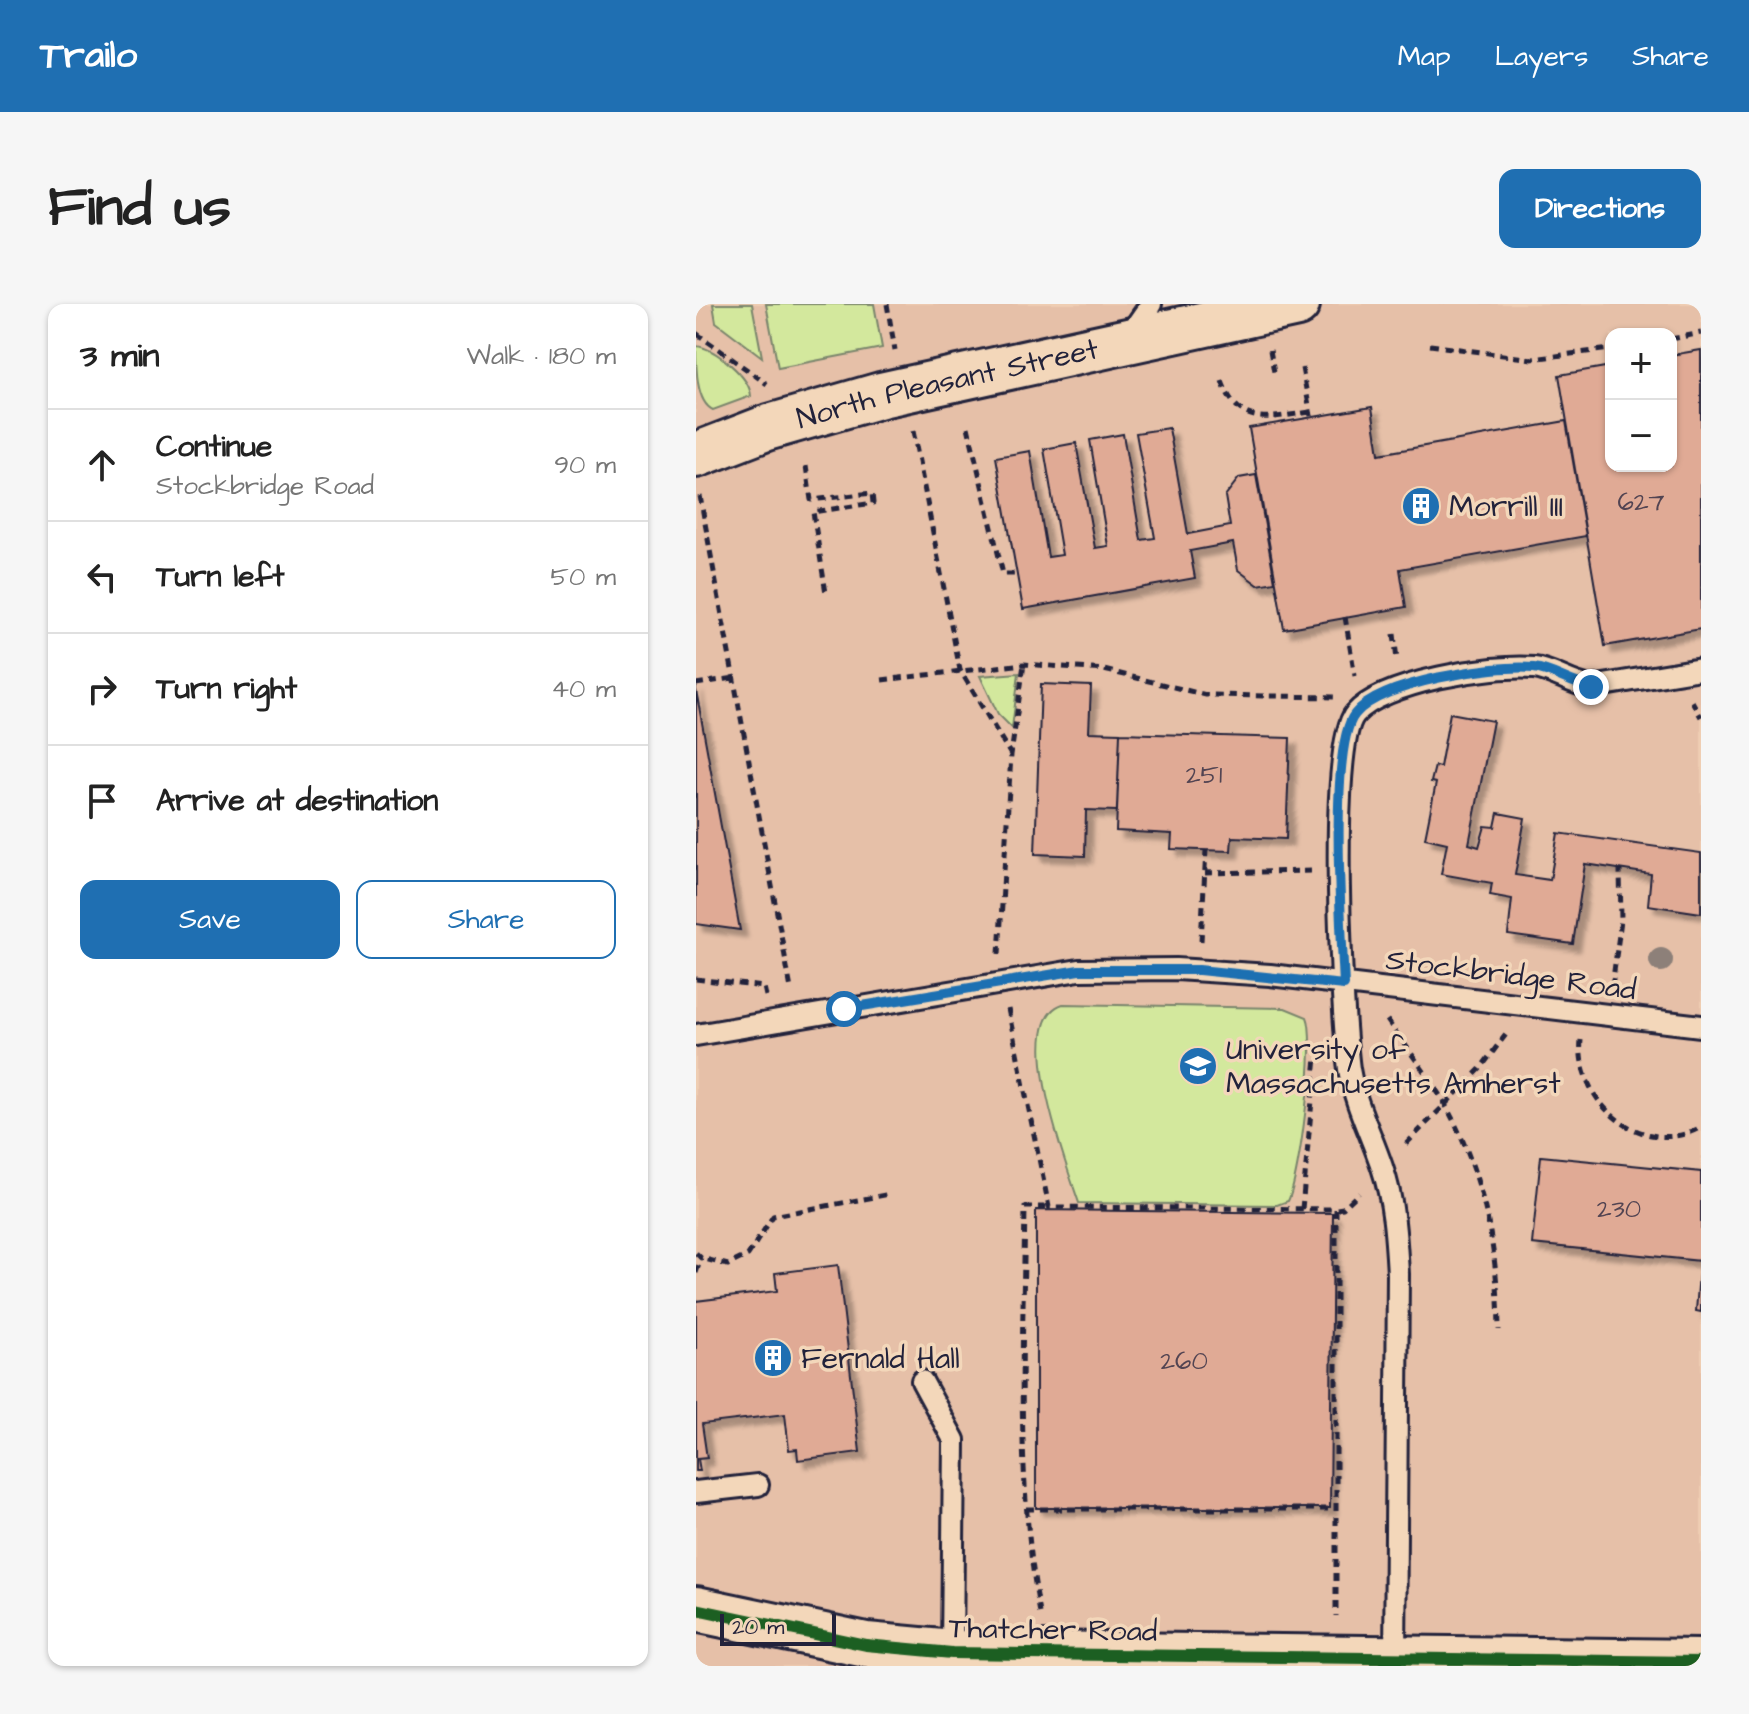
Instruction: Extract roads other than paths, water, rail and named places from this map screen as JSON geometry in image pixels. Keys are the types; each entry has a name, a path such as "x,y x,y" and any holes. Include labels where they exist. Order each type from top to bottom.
{"street":[{"name":"North Pleasant Street","path":"697,470 840,406 1274,306"},
{"name":"Thatcher Road","path":"696,1609 866,1645 952,1653 1684,1663"}],"lane":[{"path":"1126,339 1151,304"},
{"path":"1395,1660 1398,1274 1395,1221 1383,1168 1360,1111 1350,1070 1338,846 1341,777 1348,729 1354,715 1370,702 1411,683 1511,668 1537,668 1572,684 1591,687 1701,669"},
{"name":"Stockbridge Road","path":"696,1035 1079,970 1199,970 1701,1026"},
{"path":"922,1381 954,1440 952,1653"},
{"path":"696,1492 758,1485"}],"place":[{"name":"Morrill III","path":"1421,506"},
{"name":"University of Massachusetts Amherst","path":"1198,1066"},
{"name":"Fernald Hall","path":"773,1358"}]}
